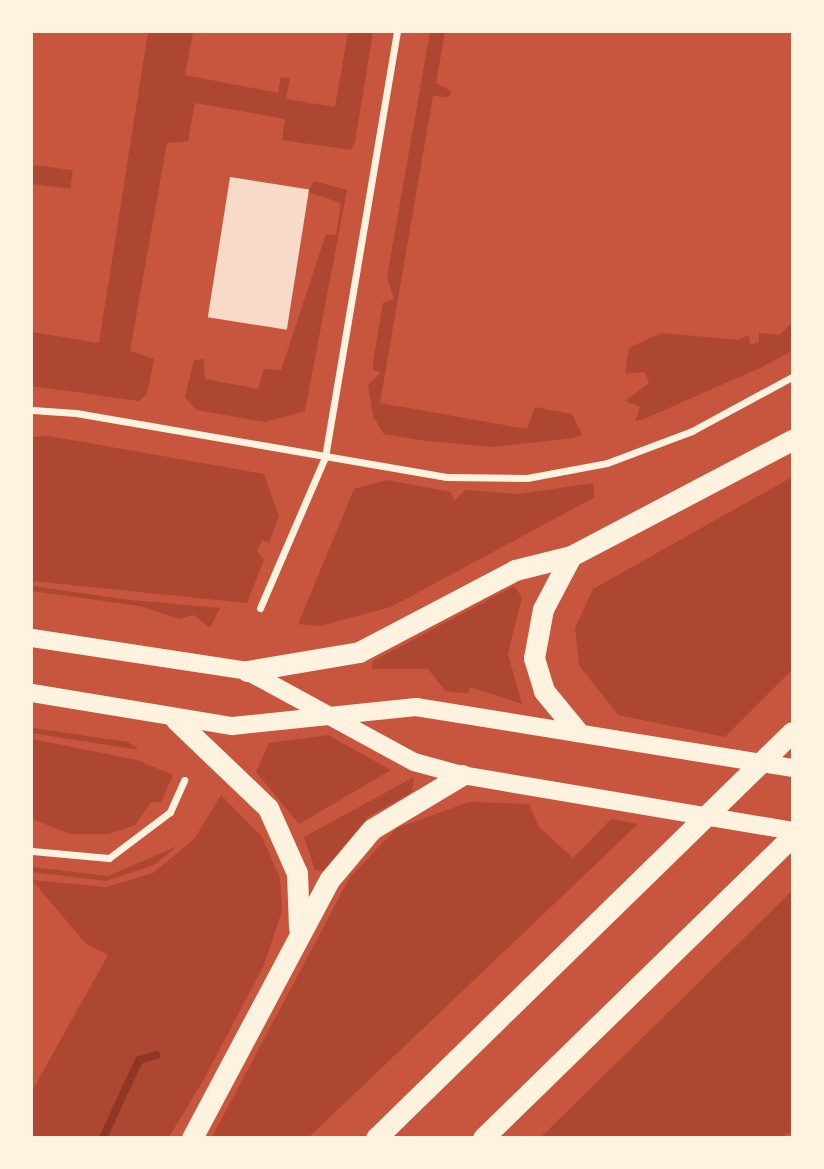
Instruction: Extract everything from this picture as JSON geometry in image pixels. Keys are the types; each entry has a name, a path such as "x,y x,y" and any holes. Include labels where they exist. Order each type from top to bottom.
{"highway":[{"path":"247,671 359,652 515,570 571,556 793,440"},
{"path":"571,556 543,610 534,658 544,691 577,731"},
{"path":"176,720 274,818 297,873 299,937"},
{"path":"376,1138 793,732"},
{"path":"192,1138 330,879 372,829 462,775"},
{"path":"483,1138 793,834"}],"main road":[{"path":"32,638 247,671 414,762 462,775 793,834"},
{"path":"32,693 176,720 232,726 416,707 793,768"}],"street":[{"path":"260,608 325,457 397,32"},
{"path":"32,410 76,412 447,477 527,478 607,463 692,431 793,377"},
{"path":"32,851 109,858 170,812 184,780"}],"shaded area":[{"path":"148,32 193,32 185,75 278,93 281,77 290,78 286,99 335,107 348,32 373,32 355,142 351,150 282,140 285,119 195,103 188,141 167,143 130,351 154,359 147,394 139,401 32,386 32,332 99,343"},
{"path":"430,32 445,32 436,83 451,91 449,97 433,96 380,403 527,429 535,407 572,414 582,435 491,447 384,434 373,416 368,385 381,372 373,370 373,362 383,303 394,299 387,277"},
{"path":"32,165 73,170 70,189 32,184"},
{"path":"314,181 347,190 305,411 265,422 196,410 185,397 194,360 204,359 205,379 258,389 264,369 281,370 326,234 336,235 341,203 308,192"},
{"path":"792,323 792,351 760,368 635,421 640,407 625,401 649,383 645,372 625,374 629,348 661,333 738,340 749,335 750,345 759,342 759,333 779,335"},
{"path":"49,436 264,474 279,516 269,543 262,540 257,551 264,560 247,603 32,581 32,437"},
{"path":"792,477 792,670 725,737 618,715 579,665 575,628 593,589"},
{"path":"387,480 451,492 454,501 465,490 519,494 593,483 595,497 391,607 320,626 298,624 354,489"},
{"path":"32,586 131,600 220,608 210,628 194,615 179,619 140,606 32,591"},
{"path":"514,586 522,597 508,654 522,704 470,687 468,693 446,692 428,669 372,669 373,661"},
{"path":"32,728 128,742 139,750 32,733"},
{"path":"328,735 391,770 299,824 256,772 269,743"},
{"path":"32,739 137,760 173,775 161,802 151,802 135,825 109,834 70,834 32,819"},
{"path":"414,777 412,792 368,817 323,871 315,870 304,837"},
{"path":"221,795 262,837 280,878 282,911 264,965 204,1079 169,1137 32,1137 32,1091 108,955 86,944 32,880 106,887 153,873 195,838"},
{"path":"469,802 529,804 539,827 573,858 611,819 638,824 309,1137 212,1137 350,877 397,828"},
{"path":"178,846 154,865 106,881 32,872 32,867 108,876"},
{"path":"792,891 792,1132 779,1138 541,1137"}],"building":[{"path":"230,177 309,190 287,330 208,317"}],"waterway":[{"path":"103,1138 139,1060 156,1055"}]}
